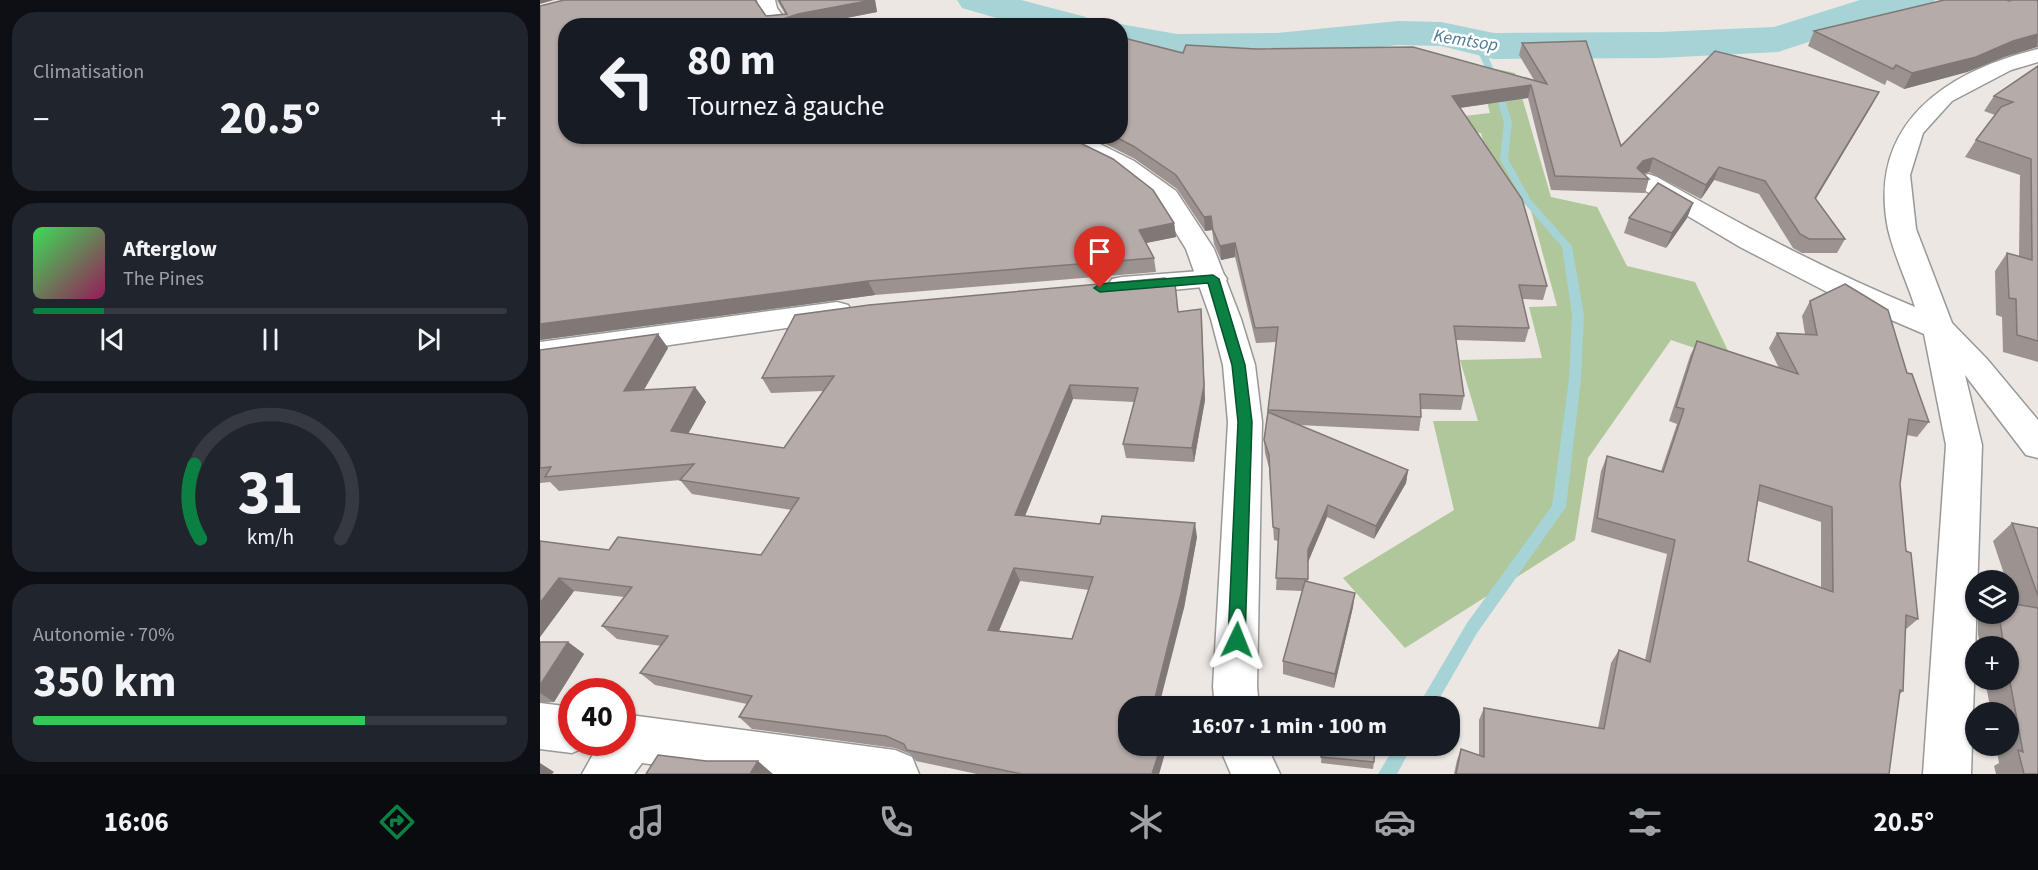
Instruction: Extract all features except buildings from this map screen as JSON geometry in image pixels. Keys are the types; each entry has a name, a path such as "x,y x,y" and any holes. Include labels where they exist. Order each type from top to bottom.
{"street":[{"path":"766,0 768,9 775,18"},
{"path":"1947,774 1964,445 1938,328 1902,229 1897,175 1912,131 1944,96 2027,59 2038,77"},
{"path":"1080,144 1125,166 1167,197 1200,249 1213,279 1239,365 1245,422 1236,696"},
{"path":"1648,182 1750,241 1831,282 1938,328 1976,367 2038,445"},
{"path":"1096,289 1213,279"},
{"path":"540,353 863,309"},
{"path":"540,726 558,728"},
{"path":"636,751 895,774"},
{"path":"1247,756 1256,774"}],"green space":[{"path":"1477,65 1515,73 1551,197 1597,207 1627,266 1695,282 1733,361 1671,340 1588,458 1575,540 1405,648 1343,578 1454,510 1433,421 1478,421 1460,360 1542,358 1529,307 1557,306 1530,207 1505,193 1488,159 1481,133 1446,130 1429,120 1490,113"}],"waterway":[{"name":"Kemtsop","path":"976,0 1042,18"},
{"name":"Kemtsop","path":"1128,38 1177,47 1277,46 1398,33 1441,34 1494,46 1659,45 1778,39 1855,13 1916,0"},
{"path":"1432,696 1472,628 1559,507 1575,379 1578,315 1567,246 1527,201 1504,159 1508,122 1495,82 1478,42"},
{"path":"1387,774 1398,756"}],"route":[{"path":"1100,288 1213,279 1239,365 1245,422 1237,640"}]}
